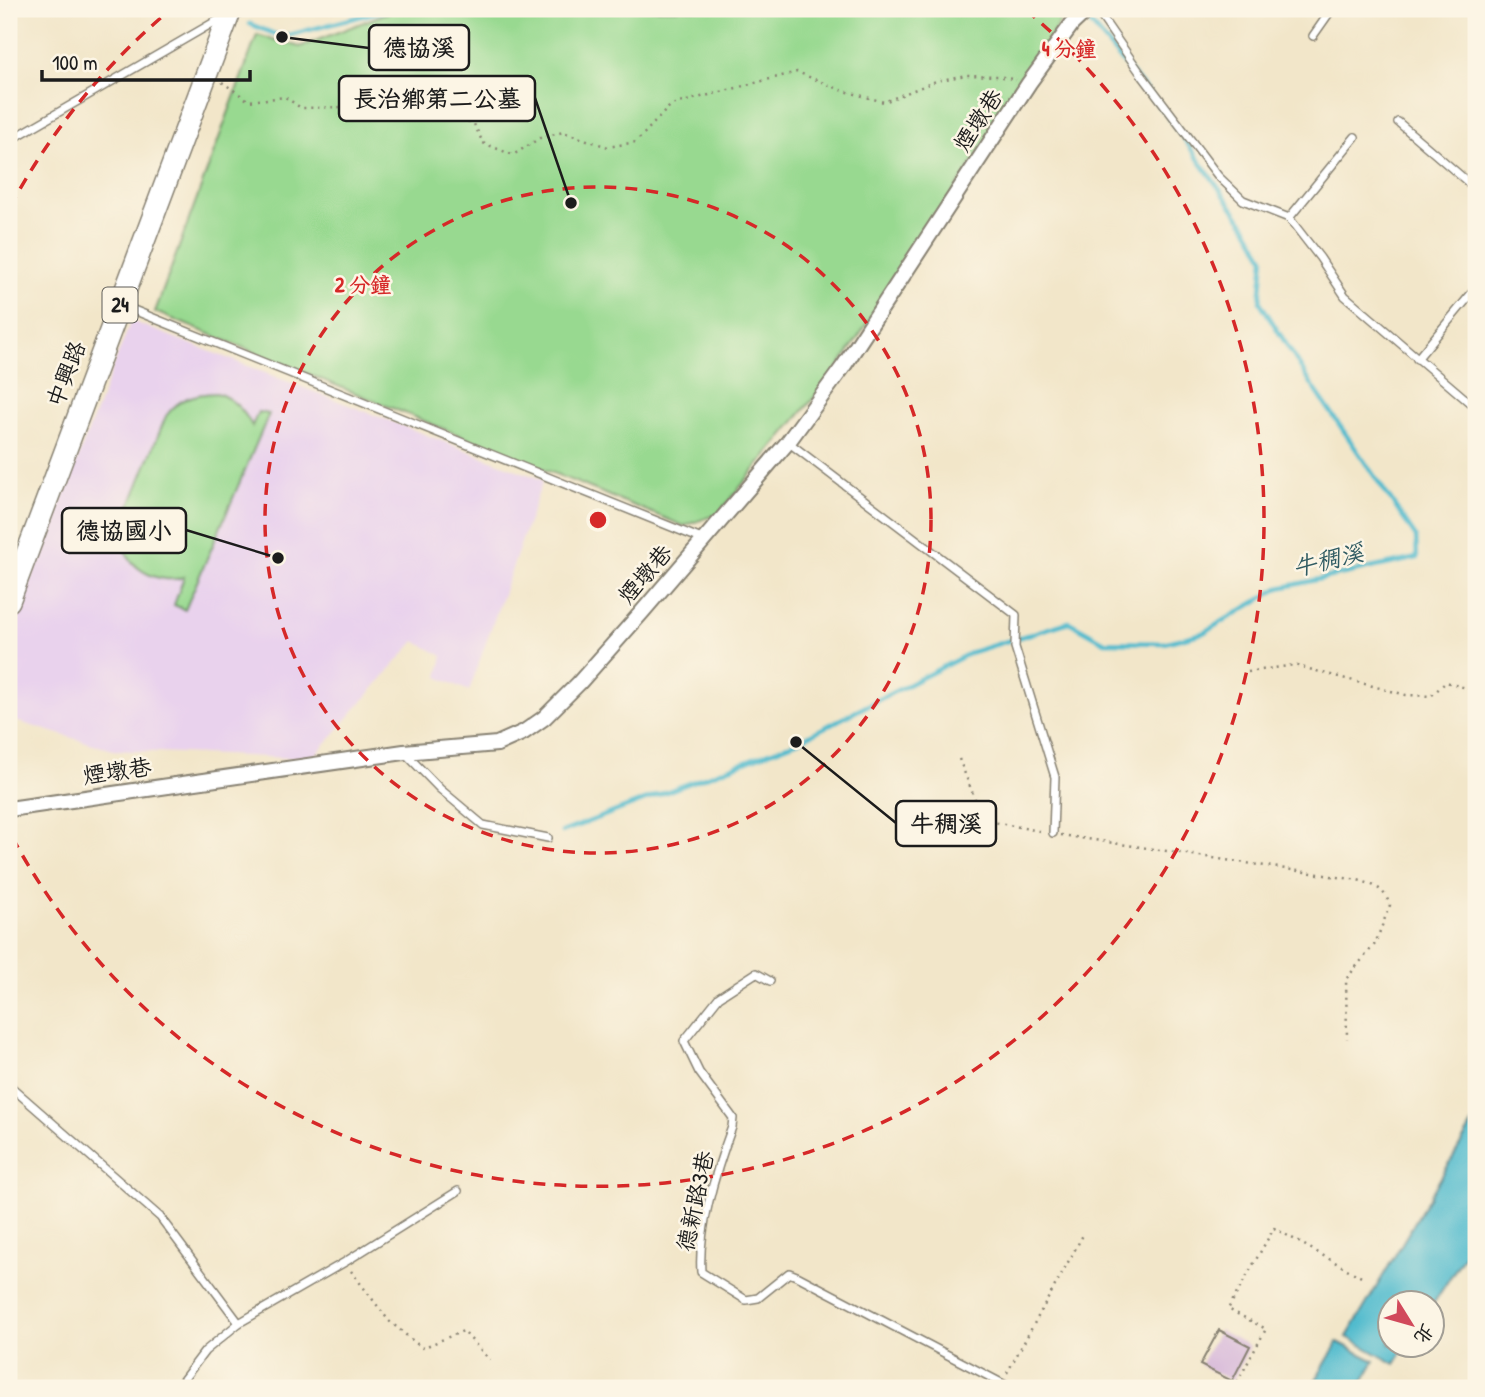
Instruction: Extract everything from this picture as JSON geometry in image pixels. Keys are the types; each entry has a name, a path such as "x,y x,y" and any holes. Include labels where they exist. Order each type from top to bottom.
{"main road":[{"name":"中興路","path":"9,601 208,72 228,10"}],"street":[{"name":"煙墩巷","path":"9,809 404,752 497,744 534,725 579,683 788,442 843,367 1029,83 1072,24 1088,9"}],"lane":[{"path":"1096,9 1218,176 1243,200 1289,218 1345,296 1476,408"},
{"path":"1313,36 1332,9"},
{"path":"9,141 228,10"},
{"path":"1398,122 1476,189"},
{"path":"1289,218 1355,137"},
{"path":"1417,359 1476,288"},
{"path":"120,304 704,540"},
{"path":"788,442 1016,615 1015,647 1055,777 1053,834"},
{"path":"404,752 440,789 483,825 548,838"},
{"name":"德新路3巷","path":"770,981 755,973 719,997 684,1041 699,1072 733,1118 711,1192 700,1255 701,1272 746,1300 758,1298 789,1273 1011,1388"},
{"path":"9,1085 160,1217 239,1323"},
{"path":"177,1388 205,1352 239,1323 345,1262 458,1191"}],"path":[{"path":"208,72 248,102 285,97 301,108 432,105 474,124 484,143 513,155 540,138 563,132 608,148 636,142 671,105 797,72 841,90 884,102 936,81 965,75 999,76 1029,83"},
{"path":"1248,672 1294,665 1406,695 1431,696 1446,682 1476,691"},
{"path":"959,759 979,809 989,821 1053,834 1358,880 1377,887 1386,894 1390,905 1375,944 1346,979 1347,1040"},
{"path":"1234,1388 1266,1329 1228,1309 1274,1228 1363,1278"},
{"path":"1002,1384 1083,1235"},
{"path":"345,1262 389,1321 422,1348 463,1331 490,1360"}],"shaded area":[{"path":"131,321 543,480 469,691 438,677 443,656 415,641 312,759 113,750 9,719 9,636"}],"green space":[{"path":"397,9 1051,9 1063,16 1018,94 836,371 718,514 684,526 155,312 257,35 300,47"},
{"path":"217,393 238,406 252,426 258,412 269,414 185,610 174,605 184,577 163,579 144,572 135,565 124,548 122,528 166,416 188,398"}],"water":[{"path":"1476,1118 1476,1237 1443,1288 1376,1288 1376,1353 1347,1337"},
{"path":"1338,1342 1375,1361 1359,1388 1311,1388"},
{"path":"1384,1358 1399,1358 1395,1364"}],"building":[{"path":"1219,1330 1250,1346 1232,1381 1200,1365"}],"waterway":[{"path":"250,24 282,37 389,9"},
{"name":"牛稠溪","path":"562,832 796,742 972,652 1069,622 1105,642 1164,643 1203,633 1279,588 1417,558 1416,537 1306,376 1260,302 1264,257 1245,225 1167,115 1085,17"}],"place":[{"name":"德協溪","path":"282,37"},
{"name":"長治鄉第二公墓","path":"571,203"},
{"name":"德協國小","path":"278,558"},
{"name":"牛稠溪","path":"796,742"}]}
